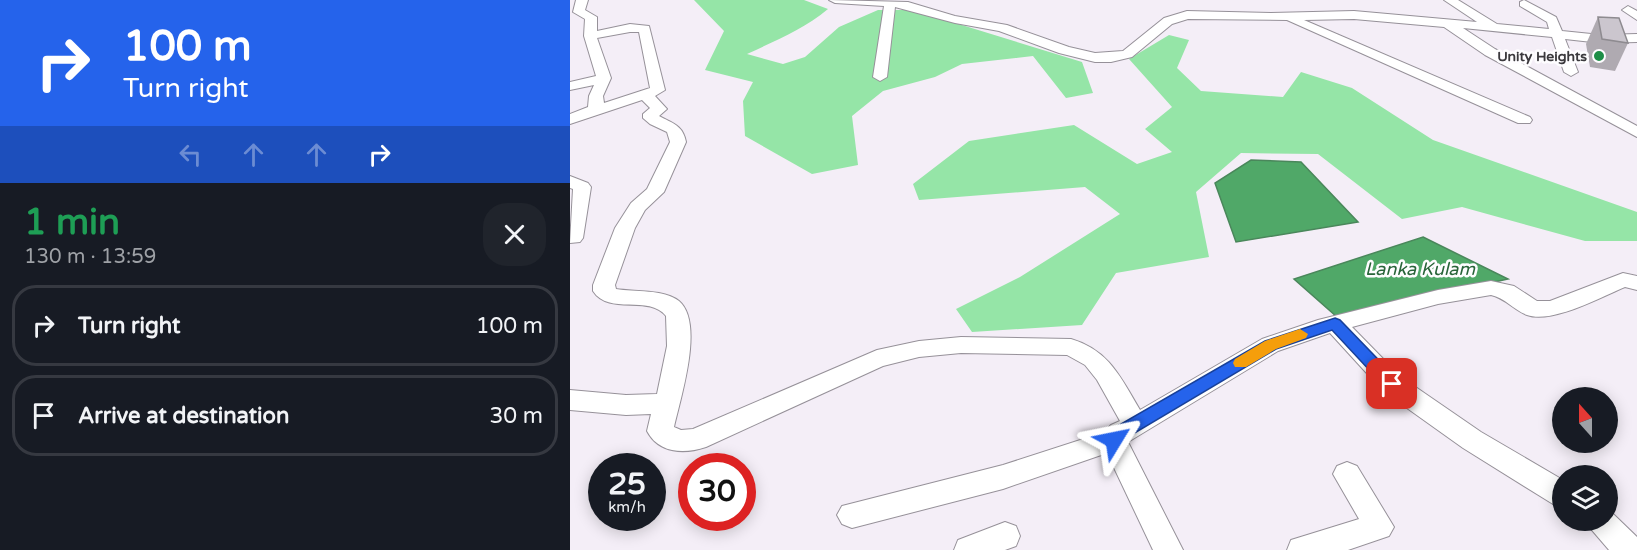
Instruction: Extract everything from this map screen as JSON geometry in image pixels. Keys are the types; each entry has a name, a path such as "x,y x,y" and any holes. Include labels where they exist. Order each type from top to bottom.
{"street":[{"path":"836,0 890,2 918,8 949,19 1005,28 1067,52 1102,57 1127,54 1168,21 1187,15 1354,15 1601,39 1637,38"},
{"path":"1450,0 1466,8 1492,27"},
{"path":"880,77 890,2"},
{"path":"1524,4 1552,20 1572,72"},
{"path":"1340,5 1354,15"},
{"path":"577,8 591,17 590,36 604,78 596,96 596,110"},
{"path":"1286,16 1524,120"},
{"path":"1448,24 1490,52 1637,132"},
{"path":"570,119 658,90 645,29 630,28 590,36"},
{"path":"570,86 604,78"},
{"path":"646,95 659,109 651,114 651,118 671,125 677,134 678,142 655,192 638,207 625,228 604,285 604,291 609,295 664,303 674,309 680,317 681,336 660,431 668,438 683,442 697,439 877,359 919,349 961,345 1071,347 1093,358 1106,374 1168,550"},
{"path":"570,182 582,187 575,214 573,238"},
{"path":"852,515 1003,477 1125,432 1270,345 1335,324 1438,297 1491,288 1506,291 1533,309 1542,310 1553,308 1623,280 1637,283"},
{"path":"1335,324 1392,384 1472,440 1552,488"},
{"path":"570,400 626,405 666,404"},
{"path":"1302,550 1379,527 1347,474"},
{"path":"1611,531 1629,550"},
{"path":"969,550 1005,536"}],"shaded area":[{"path":"694,0 804,0 828,9 799,29 747,54 783,64 805,57 839,27 878,10 913,10 1082,62 1093,93 1066,98 1033,56 962,64 935,77 883,91 852,116 858,165 812,174 745,136 743,101 753,82 705,70 724,31"},
{"path":"1169,35 1189,40 1177,68 1201,91 1283,97 1301,72 1352,88 1433,140 1637,212 1637,241 1585,241 1462,207 1402,219 1318,154 1241,153 1196,192 1209,257 1116,273 1082,325 972,332 956,309 1020,277 1120,214 1085,187 919,200 913,184 969,141 1074,125 1137,164 1172,152 1145,129 1172,107 1129,59"}],"water":[{"path":"1251,160 1301,162 1358,222 1236,242 1215,183"},
{"name":"Lanka Kulam","path":"1423,237 1508,279 1337,317 1294,279"}],"building":[{"path":"1598,17 1619,18 1628,43 1602,39"}],"slow traffic":[{"path":"1240,363 1270,345 1300,334"}],"place":[{"name":"Unity Heights","path":"1599,56"}],"route":[{"path":"1114,440 1120,433 1270,345 1335,324 1392,384"}]}
